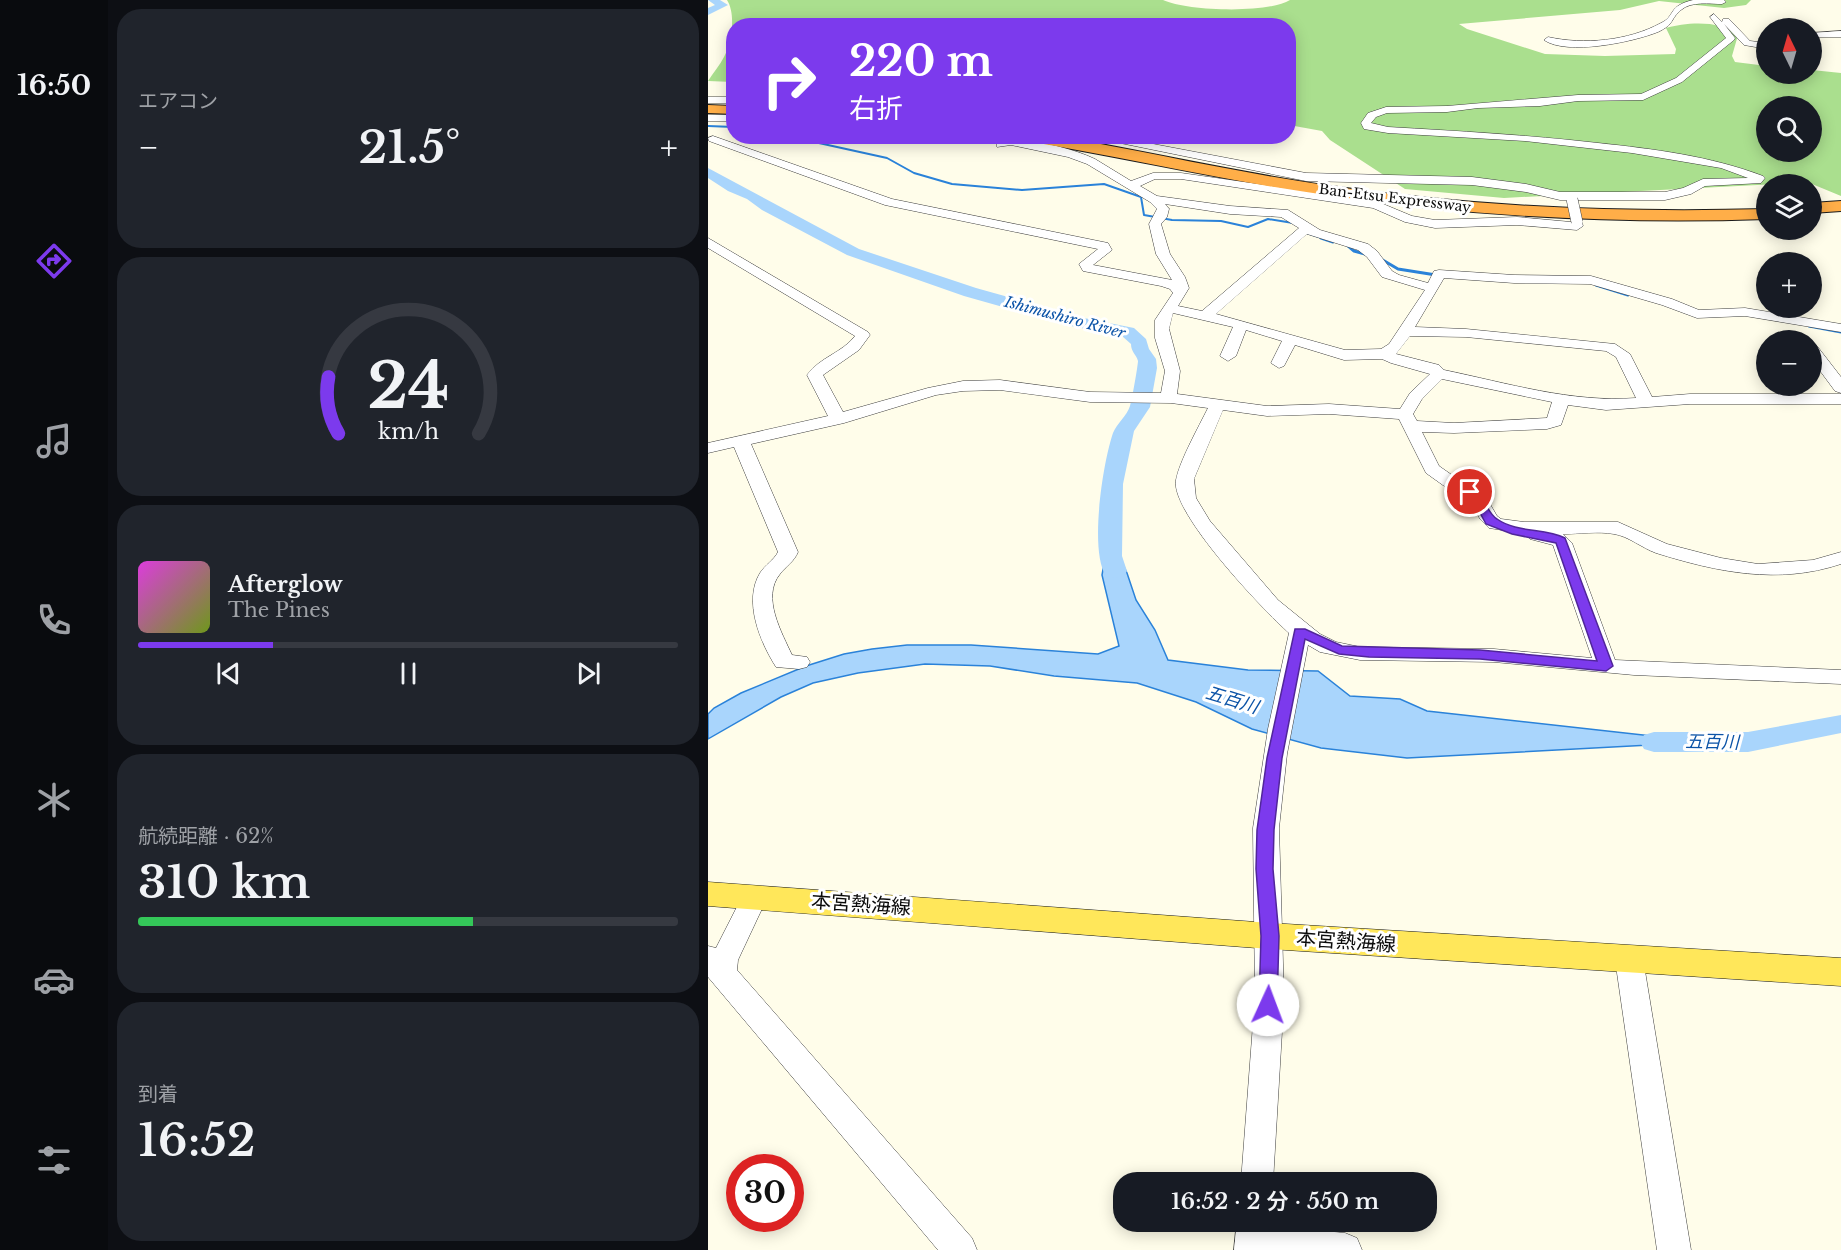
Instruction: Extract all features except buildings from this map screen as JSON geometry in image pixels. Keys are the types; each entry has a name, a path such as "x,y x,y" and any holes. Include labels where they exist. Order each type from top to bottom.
{"highway":[{"path":"708,107 726,108"},
{"name":"Ban-Etsu Expressway","path":"1031,144 1404,201 1519,211 1608,215 1756,214"},
{"name":"Ban-Etsu Expressway","path":"1094,144 1305,183 1436,200 1606,211 1756,210"},
{"path":"1822,207 1841,206"},
{"path":"1822,212 1841,211"}],"main road":[{"name":"本宮熱海線","path":"708,894 1270,936 1841,972"}],"street":[{"path":"1714,17 1723,1"},
{"path":"1548,40 1575,44 1615,40 1661,27 1672,20 1677,8 1687,3 1723,1"},
{"path":"1714,17 1725,21 1747,43 1756,44"},
{"path":"1133,144 1306,177 1472,181 1572,197 1665,196 1687,191 1703,183 1757,181 1759,178 1723,165 1632,150 1502,136 1388,130 1368,127 1366,123 1372,116 1386,110 1447,109 1478,105 1540,103 1578,98 1643,97 1664,89 1688,74 1731,38 1714,17"},
{"path":"1822,35 1841,34"},
{"path":"708,100 726,100"},
{"path":"708,118 726,118"},
{"path":"713,139 726,144"},
{"path":"727,144 889,202 1103,246 1105,250 1086,264 1088,268 1164,282 1175,286 1180,294"},
{"path":"1027,144 1071,154 1092,162 1154,199 1230,210 1280,212 1308,229 1363,247 1372,254 1387,274 1394,278 1433,288"},
{"path":"1129,186 1154,176 1181,176 1376,205 1409,219 1435,224 1517,221 1577,225 1572,197"},
{"path":"1154,199 1162,209 1161,217 1155,224 1158,239 1163,254 1182,288 1162,319 1162,334 1173,363 1174,375 1169,393 1165,398"},
{"path":"1206,315 1300,232 1308,229"},
{"path":"708,242 863,335 858,343 817,371 815,375 838,419"},
{"path":"1384,354 1395,346 1433,288 1439,274 1514,279 1591,280 1667,302 1697,314 1745,312 1841,328"},
{"path":"1170,308 1241,324 1348,356 1384,354 1396,360 1433,368 1439,374 1561,399 1615,406 1646,401 1841,399"},
{"path":"1793,320 1800,330"},
{"path":"1228,356 1241,324"},
{"path":"1404,331 1466,333 1610,347 1621,352 1646,401"},
{"path":"1279,363 1292,338"},
{"path":"1822,362 1841,388"},
{"path":"1439,374 1416,396 1408,420 1432,469 1453,484 1477,496 1489,519 1516,532 1552,536 1561,541 1606,666"},
{"path":"708,448 838,419 934,391 971,385 1000,385 1108,397 1165,398 1267,411 1329,409 1454,428 1546,424 1555,421 1561,399"},
{"path":"1217,405 1185,479 1185,497 1212,536 1284,618 1300,632 1339,650 1369,653 1480,655 1606,666 1841,677"},
{"path":"742,441 742,446 788,552 766,582 763,610 784,662 799,662"},
{"path":"1502,525 1524,528 1618,528 1660,548 1751,569 1816,566 1841,558"},
{"path":"1258,1172 1263,1119 1270,936 1265,869 1265,830 1274,758 1300,632"},
{"path":"755,896 724,960 715,965 960,1250"},
{"path":"1629,959 1674,1250"},
{"path":"1252,1237 1345,1250"}],"green space":[{"path":"727,0 1163,0 1208,9 1246,9 1290,0 1751,0 1746,5 1724,8 1659,1 1620,10 1459,24 1467,29 1545,54 1605,56 1675,54 1676,49 1666,28 1684,24 1713,25 1731,30 1738,35 1732,56 1735,62 1756,65 1756,84 1822,84 1822,71 1841,73 1841,196 1822,188 1822,174 1756,174 1756,185 1504,198 1405,189 1330,140 1322,131 1296,126 1296,18 732,18"},
{"path":"726,53 726,82 708,81 722,60"}],"water":[{"path":"1109,536 1127,573 1136,600 1155,630 1168,660 1248,670 1318,671 1350,696 1400,699 1427,711 1706,742 1407,758 1321,748 1252,729 1196,702 1137,683 1054,676 990,666 925,664 858,673 813,683 781,697 708,739 708,714 714,708 741,693 806,666 844,654 907,645 971,645 1098,654 1119,646 1102,575"}],"waterway":[{"path":"708,12 723,5 712,0"},
{"path":"708,126 726,127"},
{"path":"823,144 887,158 914,173 952,184 1022,190 1104,184 1141,197 1144,215 1172,220 1221,221 1248,227 1268,219 1293,223"},
{"name":"Ishimushiro River","path":"708,172 733,188 752,196 767,207 853,252 970,292 1077,322 1128,332 1140,343 1140,349 1147,359 1140,407 1124,431 1112,484 1110,556 1115,571"},
{"path":"1307,233 1325,239"},
{"path":"1321,238 1333,242"},
{"path":"1347,245 1354,251 1365,254"},
{"path":"1381,259 1398,269 1436,275"},
{"path":"1596,285 1628,295"},
{"path":"1809,326 1841,332"},
{"name":"五百川","path":"1654,742 1748,742 1841,724"}],"route":[{"path":"1268,1005 1270,936 1265,869 1265,830 1274,758 1300,632 1339,650 1369,653 1480,655 1606,666 1561,541 1552,536 1516,532 1490,521 1477,496 1470,492"}]}
